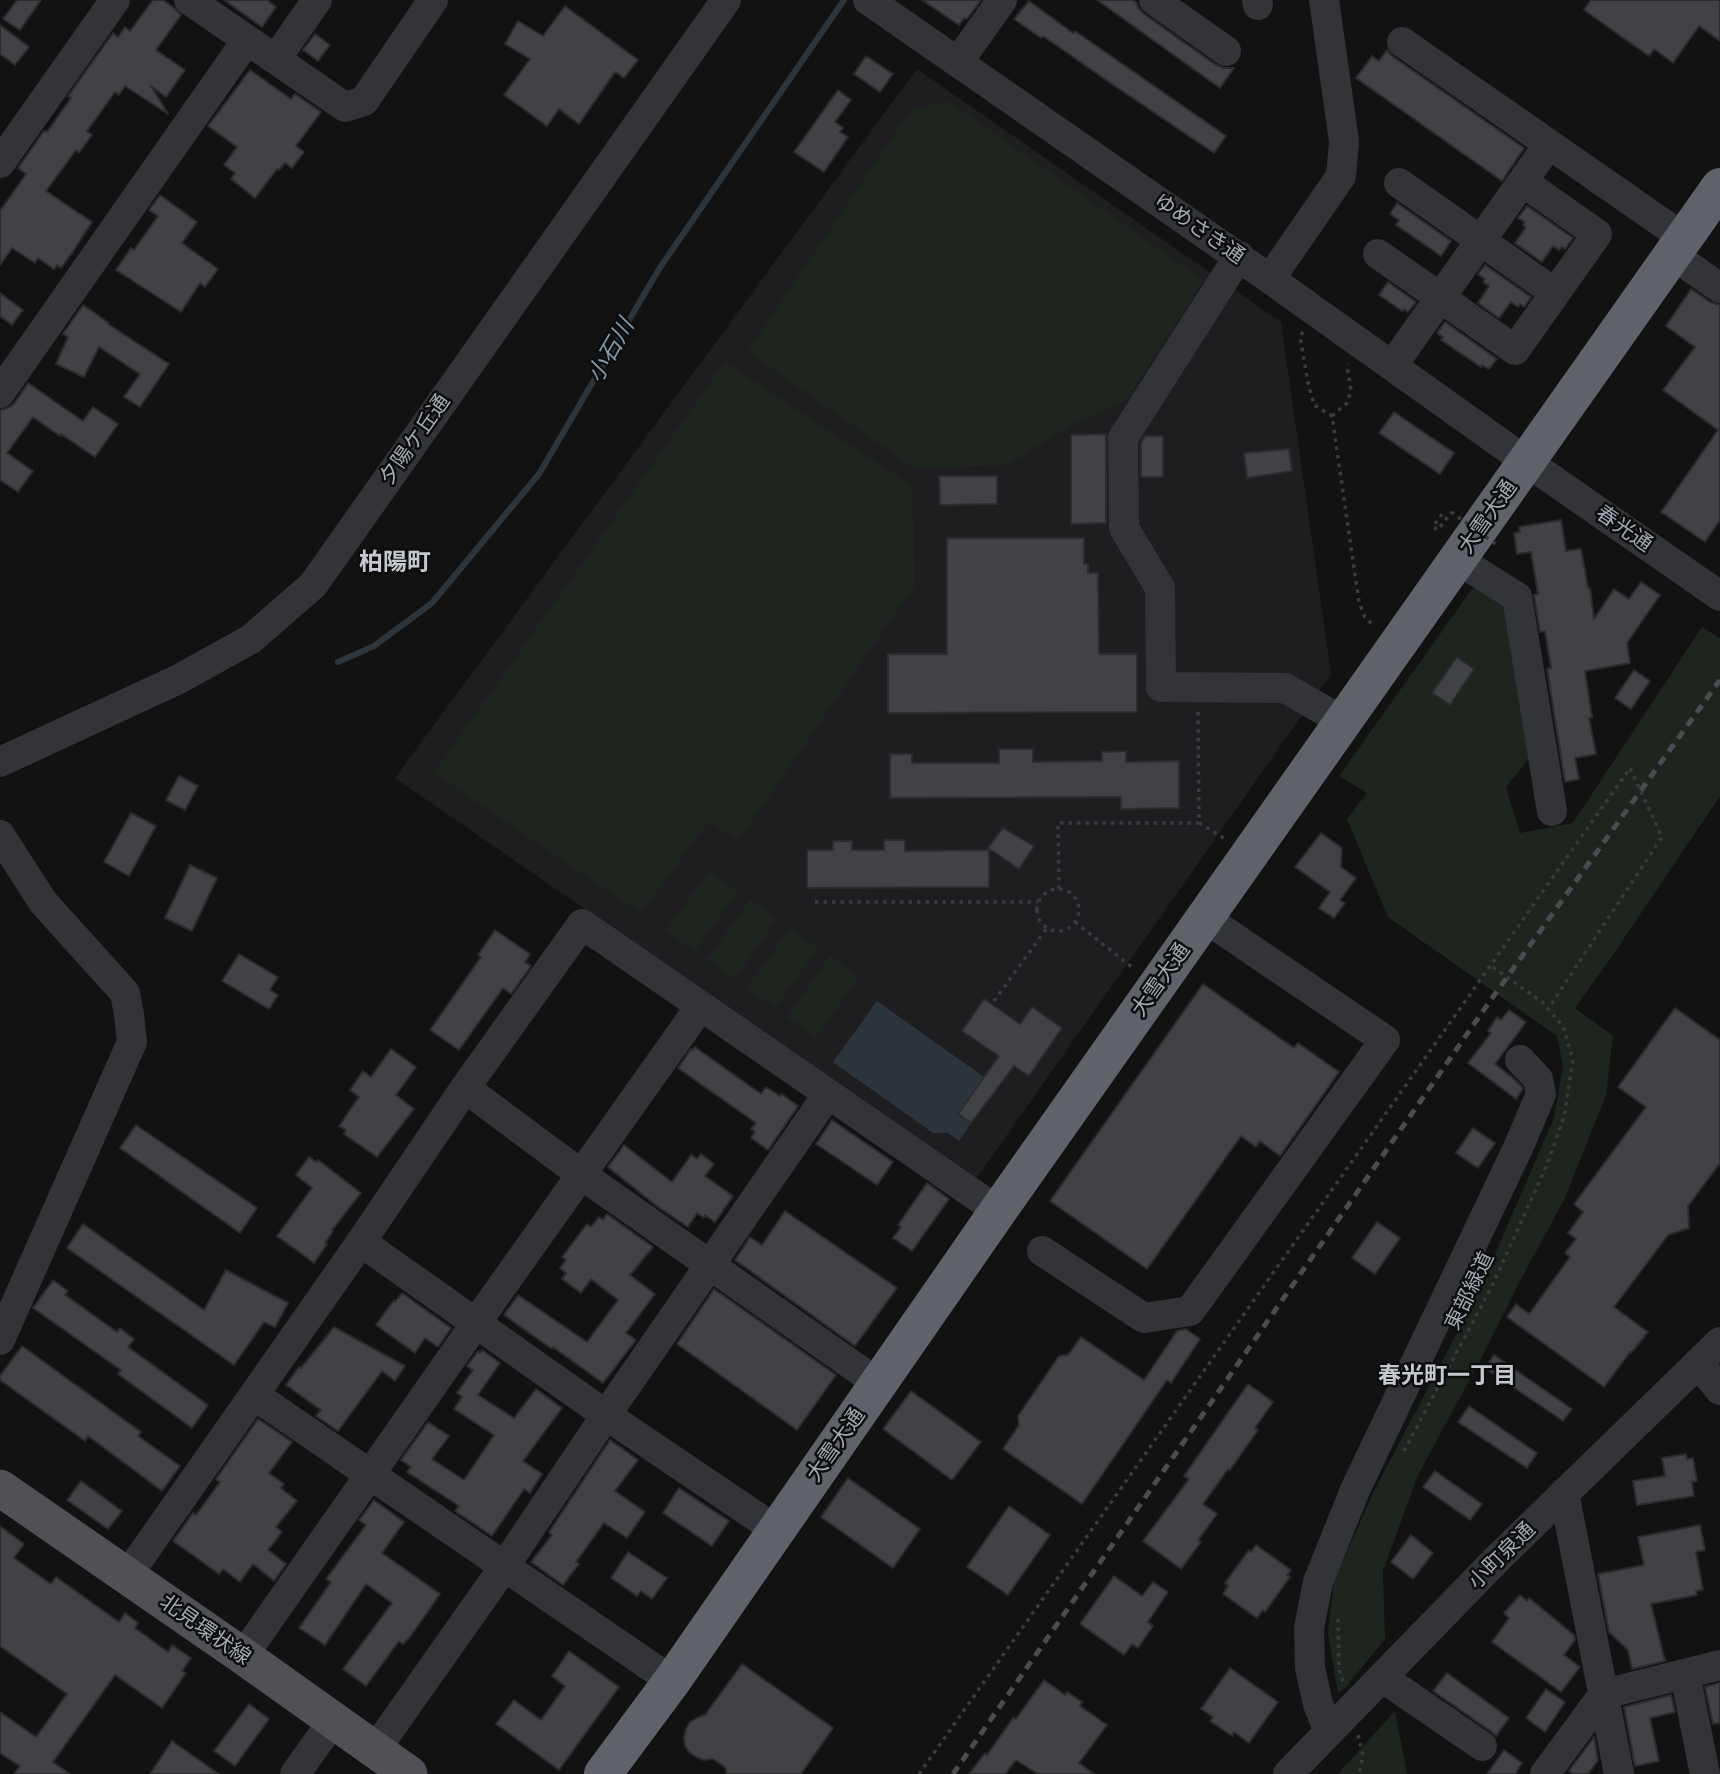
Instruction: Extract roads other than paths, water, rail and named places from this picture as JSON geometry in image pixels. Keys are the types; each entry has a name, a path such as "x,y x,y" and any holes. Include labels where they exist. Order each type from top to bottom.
{"highway":[{"name":"大雪大通","path":"603,1774 1720,187"}],"main road":[{"name":"北見環状線","path":"0,1488 409,1774"}],"street":[{"path":"0,163 115,0"},
{"path":"189,0 345,107 364,101 433,0"},
{"path":"276,59 317,0"},
{"name":"夕陽ケ丘通","path":"0,762 179,678 251,639 313,584 726,0"},
{"path":"958,62 1002,0"},
{"path":"1154,0 1226,51"},
{"path":"1270,279 1341,176 1344,141 1324,0"},
{"name":"ゆめさき通","path":"869,1 1238,256 1527,462"},
{"path":"0,393 247,40"},
{"path":"1402,41 1549,144 1678,247 1720,288"},
{"path":"1392,366 1549,144"},
{"path":"1377,254 1514,350 1597,234 1523,182"},
{"path":"1399,183 1555,293"},
{"path":"1238,256 1123,438 1124,528 1160,588 1161,687 1285,688 1344,722"},
{"name":"春光通","path":"1527,462 1720,596"},
{"path":"1458,560 1517,597 1552,811"},
{"path":"0,835 43,902 125,993 132,1042 0,1340"},
{"path":"1042,1251 1144,1318 1190,1311 1385,1040 1205,918"},
{"path":"127,1576 361,1242 465,1088 583,924 998,1211"},
{"path":"243,1656 701,1007"},
{"path":"1329,1732 1318,1704 1310,1668 1308,1628 1318,1582 1354,1490 1518,1148 1541,1094 1538,1079 1520,1060"},
{"path":"465,1088 583,1175 879,1384"},
{"path":"375,1750 504,1567 828,1094"},
{"path":"361,1242 606,1415 776,1530"},
{"name":"小町泉通","path":"1287,1774 1564,1493 1720,1342"},
{"path":"1698,1363 1720,1390"},
{"path":"254,1395 671,1681"},
{"path":"1564,1493 1619,1774"},
{"path":"1545,1774 1604,1694 1720,1665"},
{"path":"1685,1674 1705,1774"},
{"path":"1383,1678 1482,1746"},
{"path":"295,1774 334,1721"}],"waterway":[{"name":"小石川","path":"338,662 374,646 432,603 539,474 659,269 844,0"}],"railway":[{"path":"953,1774 1490,1001 1720,680"}],"district":[{"name":"柏陽町","path":"395,563"},
{"name":"春光町一丁目","path":"1447,1376"}]}
